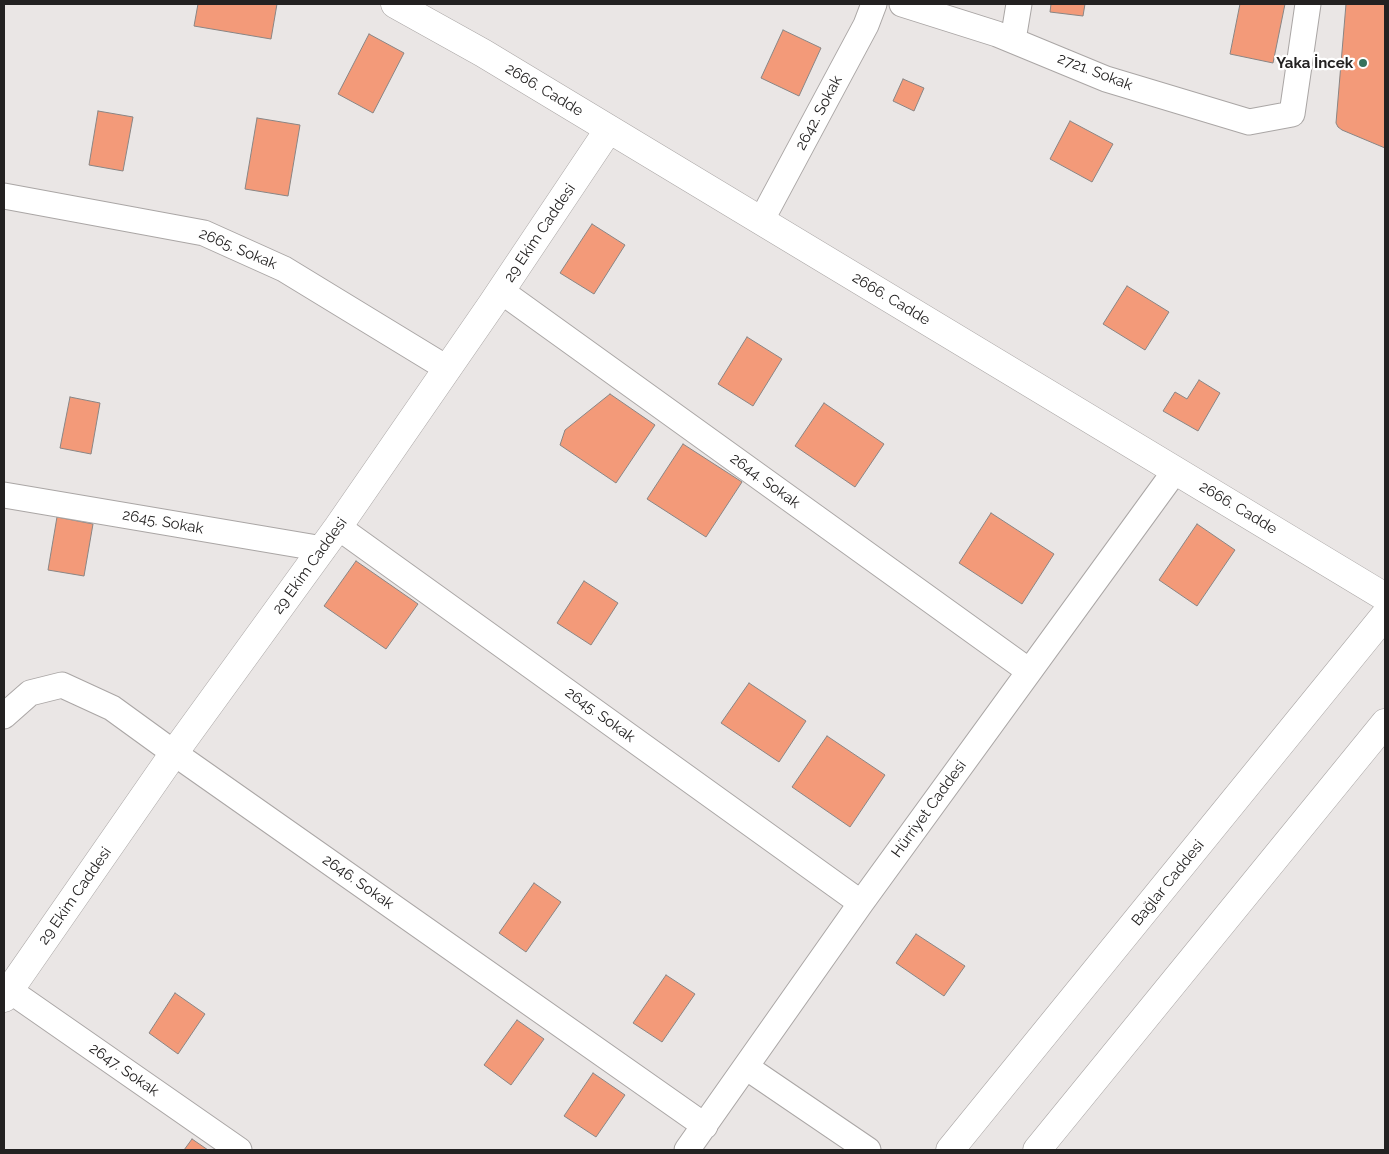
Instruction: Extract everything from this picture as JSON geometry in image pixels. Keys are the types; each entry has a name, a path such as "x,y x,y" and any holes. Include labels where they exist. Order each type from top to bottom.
{"street":[{"name":"2666. Cadde","path":"395,4 483,53 1385,597"},
{"name":"2642. Sokak","path":"761,221 866,25 874,4"},
{"name":"2721. Sokak","path":"902,4 1013,40 1106,79 1249,122 1292,114 1308,4"},
{"path":"1013,40 1019,4"},
{"name":"29 Ekim Caddesi","path":"6,994 174,754 323,549 448,369 609,129"},
{"name":"2665. Sokak","path":"4,196 204,232 284,268 448,369"},
{"name":"2644. Sokak","path":"501,291 1029,671"},
{"name":"Hürriyet Caddesi","path":"687,1150 861,903 1175,470"},
{"name":"2645. Sokak","path":"4,495 323,549"},
{"name":"2645. Sokak","path":"338,527 861,903"},
{"name":"Bağlar Caddesi","path":"950,1150 1385,615"},
{"name":"2646. Sokak","path":"4,716 30,693 62,686 112,708 174,754 705,1126"},
{"path":"1037,1150 1385,723"},
{"name":"2647. Sokak","path":"6,994 239,1150"},
{"path":"746,1067 868,1150"}],"building":[{"path":"198,4 277,4 271,39 194,26"},
{"path":"1051,4 1085,4 1083,16 1050,12"},
{"path":"1240,4 1285,4 1273,63 1230,54"},
{"name":"Yaka İncek","path":"1346,4 1385,4 1385,148 1342,130 1336,123"},
{"path":"783,30 821,48 799,96 761,78"},
{"path":"369,34 404,53 373,113 338,94"},
{"path":"903,79 924,88 914,111 893,101"},
{"path":"98,111 133,117 123,171 89,165"},
{"path":"257,118 300,125 288,196 245,189"},
{"path":"1070,121 1113,144 1092,182 1050,159"},
{"path":"592,224 625,245 594,294 560,273"},
{"path":"1127,286 1169,312 1145,350 1103,324"},
{"path":"747,337 782,359 753,406 718,384"},
{"path":"1199,380 1220,393 1198,431 1163,411 1175,392 1187,399"},
{"path":"610,394 655,425 616,483 560,445 565,430"},
{"path":"70,397 100,403 91,454 60,448"},
{"path":"824,403 884,444 855,487 795,446"},
{"path":"683,444 742,482 706,537 647,499"},
{"path":"991,513 1054,554 1022,604 959,563"},
{"path":"57,517 93,524 84,576 48,570"},
{"path":"1197,524 1235,550 1197,606 1159,580"},
{"path":"356,561 418,604 386,649 324,606"},
{"path":"584,581 618,603 591,645 557,623"},
{"path":"749,683 806,721 779,762 721,723"},
{"path":"827,736 885,775 850,827 792,787"},
{"path":"534,883 561,902 526,952 499,933"},
{"path":"916,934 965,966 944,996 896,963"},
{"path":"666,975 695,994 662,1042 633,1023"},
{"path":"175,993 205,1014 178,1054 149,1033"},
{"path":"517,1020 544,1039 511,1085 484,1065"},
{"path":"593,1073 625,1095 596,1137 564,1116"},
{"path":"192,1139 208,1150 184,1150"}],"place":[{"name":"Yaka İncek","path":"1363,63"}]}
